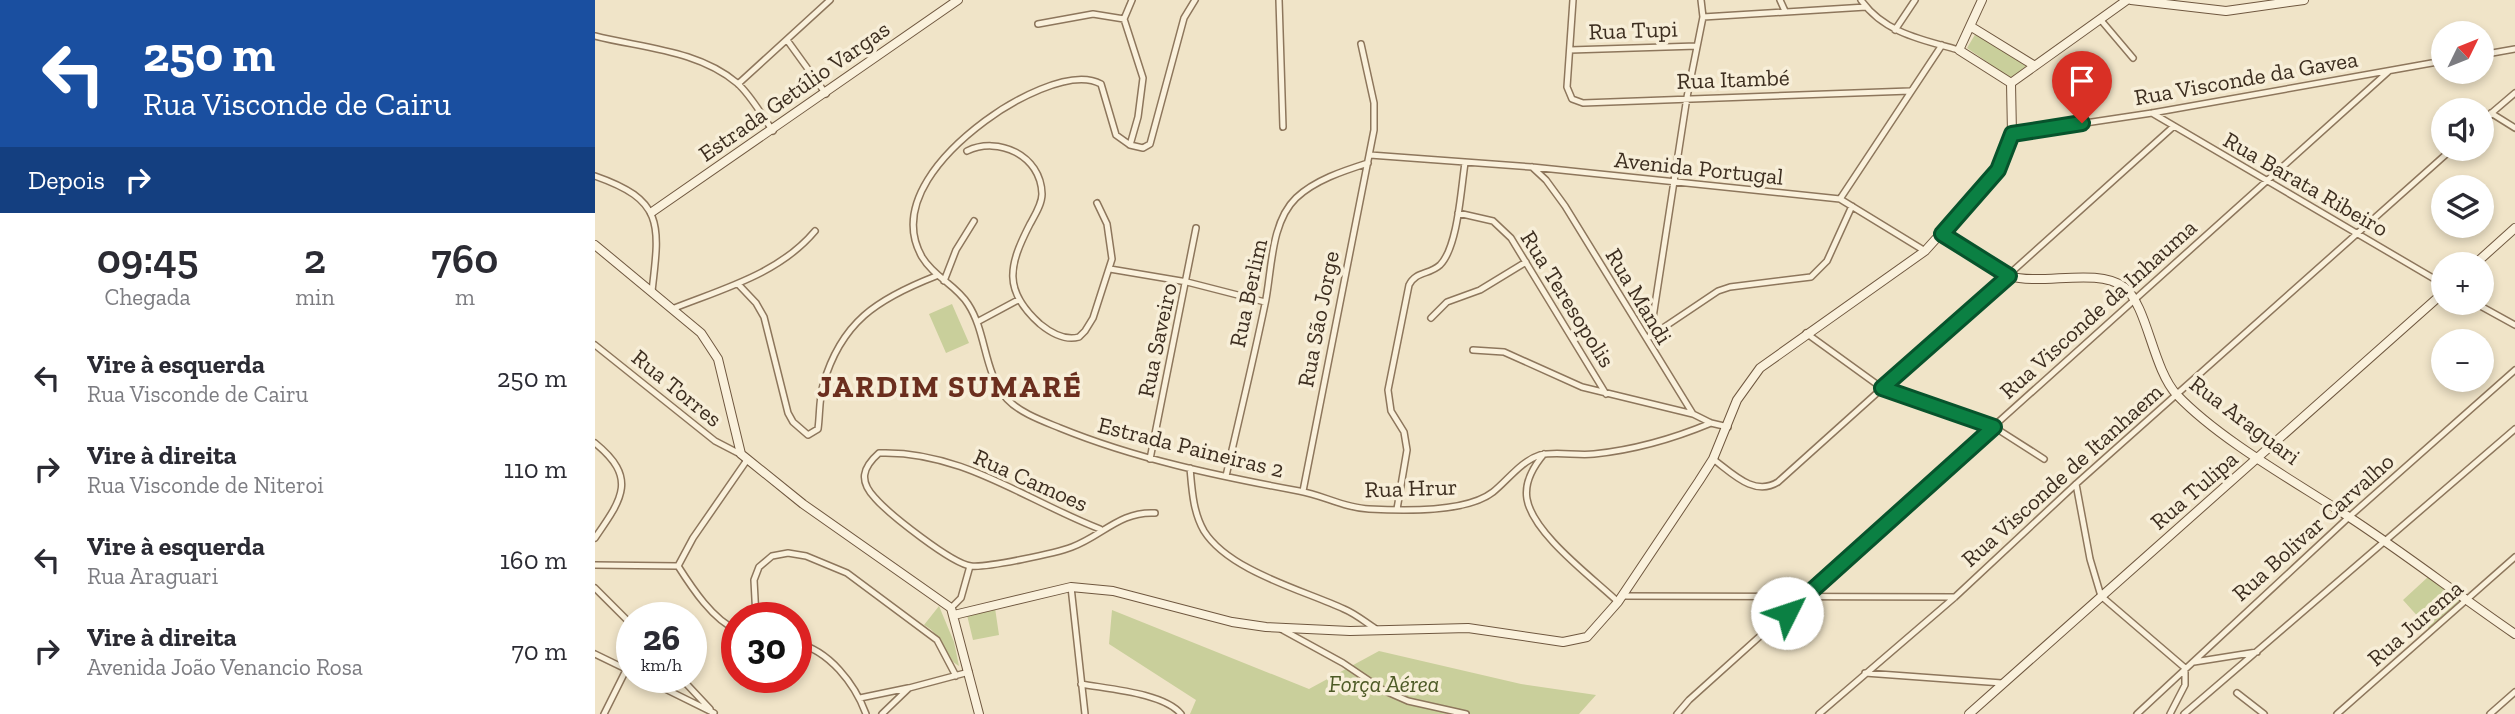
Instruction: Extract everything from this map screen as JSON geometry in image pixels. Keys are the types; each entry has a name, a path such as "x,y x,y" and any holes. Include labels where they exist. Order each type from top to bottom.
{"main road":[{"name":"Estrada Getúlio Vargas","path":"652,212 827,94 958,0"},
{"path":"1982,0 1959,50 2011,83"},
{"path":"2011,83 2129,0 2203,10 2304,0"},
{"path":"1970,26 2035,66"},
{"path":"952,611 1071,587 1134,596 1232,622 1278,628 1468,628 1547,642 1573,641 1597,628 1620,599 1713,459 1737,400 1760,368 1925,251 1998,170 2012,134 2011,83"},
{"path":"2489,252 2515,229"},
{"path":"1942,234 2009,276 2027,279 2104,279 2116,282 2134,299"},
{"path":"595,245 701,333 718,359 744,457 952,611 979,714"},
{"name":"Rua Araguari","path":"2134,299 2158,363 2177,394 2259,459 2386,542 2515,634"},
{"name":"Rua Tulipa","path":"1969,714 2431,304"}],"street":[{"path":"738,84 830,0"},
{"path":"1132,0 1124,19 1143,78 1141,105 1130,145 1143,148 1150,144 1184,18 1195,0"},
{"path":"1279,0 1283,127"},
{"path":"1647,338 1703,17 1700,0"},
{"path":"1780,0 1785,11"},
{"path":"1861,0 1895,30 1959,50"},
{"path":"1895,30 1915,0"},
{"path":"1570,50 1572,2"},
{"path":"1703,17 1866,7"},
{"path":"1038,24 1093,14 1124,19"},
{"path":"2100,19 2133,58"},
{"path":"595,36 666,50 708,67 738,84 773,131"},
{"path":"787,40 827,94"},
{"name":"Rua São Jorge","path":"1303,491 1370,155 1374,103 1361,44"},
{"path":"1925,251 1840,199 1942,45"},
{"name":"Rua Tupi","path":"1570,50 1697,46"},
{"path":"2494,52 2515,48"},
{"name":"Rua Itambé","path":"1570,50 1567,87 1569,94 1576,101 1594,104 1687,97 1910,91"},
{"name":"Rua Visconde da Gavea","path":"2012,134 2152,113 2431,63"},
{"name":"Rua Visconde da Inhauma","path":"1677,714 1689,700 2389,71"},
{"name":"Estrada Paineiras 2","path":"1130,145 1116,135 1103,88 1095,81 1051,85 1022,94 956,145 929,175 922,190 914,225 916,243 936,276 968,304 977,322 986,360 1007,398 1018,408 1089,440 1150,458 1303,491"},
{"path":"2494,110 2515,93"},
{"name":"Rua Barata Ribeiro","path":"2152,113 2431,277"},
{"path":"2494,115 2515,128"},
{"path":"1713,459 1749,485 1770,487 2174,127"},
{"path":"967,151 988,144 1013,150 1023,157 1039,178 1042,195 1013,260 1013,283 1018,300 1044,327 1064,338 1079,337 1093,318 1110,269 1113,248 1097,203"},
{"name":"Avenida Portugal","path":"1370,155 1532,167 1840,199"},
{"name":"Rua Visconde de Itanhaem","path":"1819,714 1955,597 2076,484 2439,161"},
{"name":"Rua Berlim","path":"1226,476 1283,216 1295,199 1342,172 1368,163"},
{"path":"1397,509 1407,450 1404,432 1391,411 1388,390 1409,285 1417,275 1440,265 1449,248 1458,213 1465,163"},
{"name":"Rua Mandi","path":"1532,167 1546,180 1565,206 1693,414"},
{"path":"595,176 634,192 652,212 652,291"},
{"path":"1647,338 1718,291 1745,284 1811,277 1826,261 1853,206"},
{"name":"Rua Teresopolis","path":"1458,213 1493,221 1511,238 1606,394"},
{"path":"944,281 956,250 974,221"},
{"name":"Rua Saveiro","path":"1150,458 1196,228"},
{"path":"672,309 738,284 786,256 815,231"},
{"path":"1431,318 1447,302 1481,290 1527,262"},
{"path":"1110,269 1187,282 1265,302"},
{"path":"738,284 760,310 788,413 793,422 808,435 818,429 823,385 842,336 893,295 936,276"},
{"path":"977,322 1018,300"},
{"path":"2494,313 2515,325"},
{"path":"1806,333 1882,388 1994,427 2044,459"},
{"name":"Rua Torres","path":"595,345 715,441 744,457"},
{"path":"1473,350 1489,349 1516,356 1565,380 1606,394 1693,414 1711,423 1728,427"},
{"name":"Rua Bolivar Carvalho","path":"2137,714 2349,517 2515,370"},
{"path":"1711,423 1624,449 1594,454 1544,454 1529,476 1527,499 1535,520 1620,599 1807,595 1955,597"},
{"path":"2184,714 2515,429"},
{"path":"595,443 613,459 623,479 618,504 595,538"},
{"name":"Rua Camoes","path":"1100,529 1062,515 985,473 891,453 879,453 870,461 863,475 864,483 874,497 912,530 970,566 1073,547 1100,529 1129,515 1155,513"},
{"name":"Rua Hrur","path":"1303,491 1343,506 1397,509 1461,506 1478,502 1528,462 1544,454"},
{"path":"678,566 744,457"},
{"path":"1190,468 1196,510 1212,540 1257,572 1347,610 1376,629"},
{"path":"2076,484 2090,559 2101,596 2185,668 2185,685 2170,714"},
{"path":"755,602 754,580 759,567 772,556 788,553 806,556 848,573 937,640 956,676"},
{"name":"Rua Jurema","path":"2337,714 2515,557"},
{"path":"595,565 678,566"},
{"path":"678,566 721,619"},
{"path":"952,611 961,598 970,566"},
{"path":"1071,587 1085,714"},
{"path":"595,588 616,609"},
{"path":"1278,628 1343,663 1384,691 1408,701 1466,714"},
{"path":"812,649 821,653 860,698 866,714"},
{"path":"2192,662 2257,652"},
{"path":"595,654 616,664"},
{"path":"860,698 968,672"},
{"path":"1865,673 2004,683"},
{"path":"1081,684 1160,700 1175,707 1181,714"},
{"path":"882,714 909,688"},
{"path":"2490,714 2515,692"},
{"path":"604,714 616,693"},
{"path":"673,693 714,714"},
{"path":"695,693 714,714"},
{"path":"2237,693 2264,714"}],"green space":[{"path":"1976,33 2028,66 2010,78 1967,48"},
{"path":"952,304 969,343 946,353 929,314"},
{"path":"2428,577 2462,601 2430,630 2403,600"},
{"path":"939,606 954,642 959,666 950,658 936,635 924,625"},
{"path":"995,608 999,635 973,640 967,615"},
{"name":"Força Aérea","path":"1112,610 1309,689 1379,651 1521,684 1596,695 1579,714 1190,714 1196,700 1109,644"}],"district":[{"name":"JARDIM SUMARÉ","path":"950,387"}],"route":[{"path":"1787,613 1994,427 1882,388 2009,276 1942,234 1998,170 2012,134 2082,123"}]}
